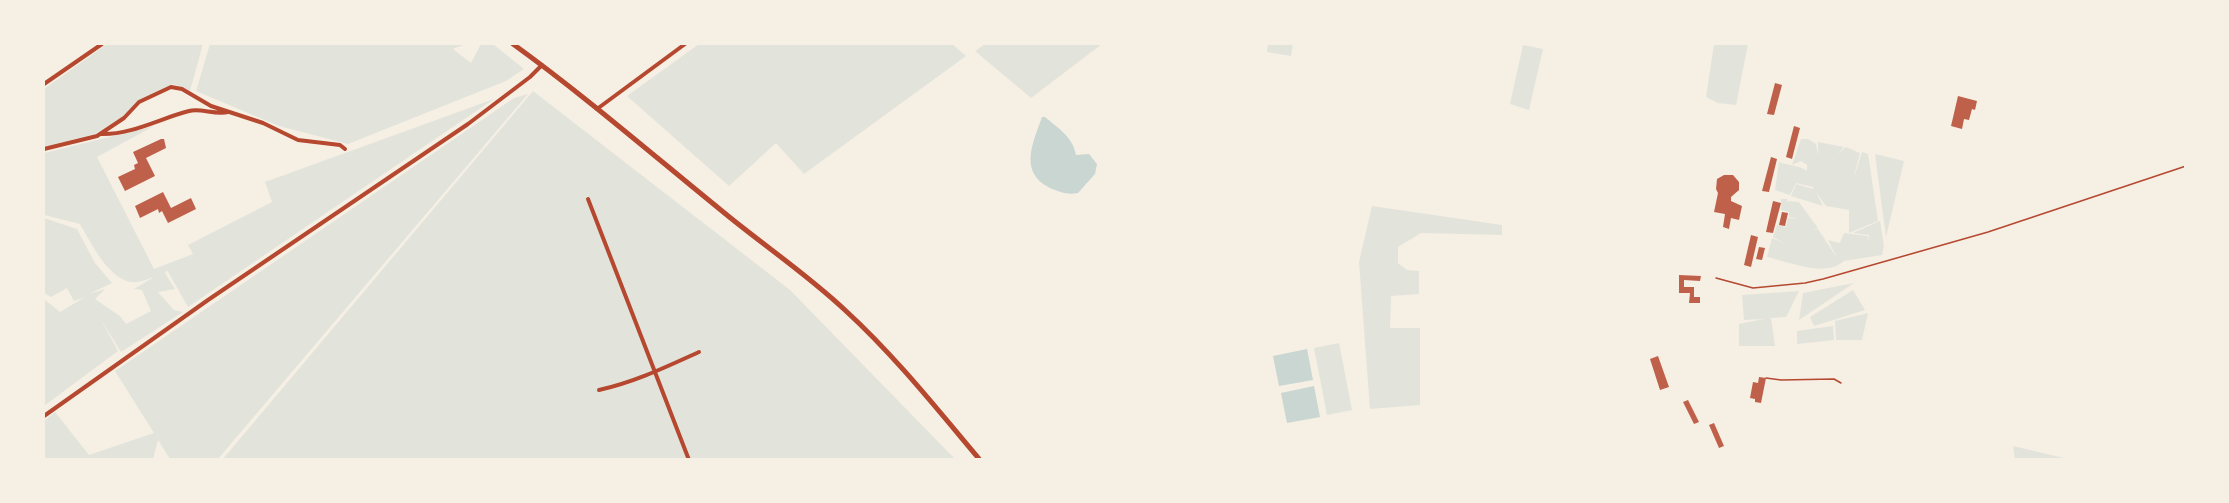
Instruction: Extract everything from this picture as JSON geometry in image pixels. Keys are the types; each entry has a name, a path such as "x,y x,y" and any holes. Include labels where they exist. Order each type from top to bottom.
{"main road":[{"path":"513,44 597,109 725,214 804,273 846,310 897,362 980,459"}],"street":[{"path":"44,84 102,44"},
{"path":"597,109 685,44"},
{"path":"44,416 217,294 468,124 530,77 542,65"},
{"path":"100,134 124,118 139,102 171,87 191,93 211,106 263,123 298,140 340,145 345,149"},
{"path":"44,149 166,120 192,110 228,112"},
{"path":"588,199 689,459"},
{"path":"599,390 656,372 699,352"}],"lane":[{"path":"1716,278 1753,288 1795,285 1823,279 1988,232 2186,166"}],"path":[{"path":"1766,378 1833,379 1841,383"}],"shaded area":[{"path":"107,44 203,44 190,91 173,84 136,102 122,117 95,134 44,147 44,89"},
{"path":"210,44 466,44 453,49 471,63 481,44 493,44 524,69 506,81 348,144 279,126 196,91"},
{"path":"699,44 952,44 966,56 804,174 776,143 729,186 627,96"},
{"path":"985,44 1102,44 1031,98 975,51"},
{"path":"1268,44 1293,44 1291,56 1267,52"},
{"path":"1714,44 1748,44 1736,105 1718,103 1706,97"},
{"path":"1523,45 1543,49 1529,110 1510,104"},
{"path":"533,91 790,290 955,459 222,460"},
{"path":"528,94 218,459 170,459 158,440 153,459 44,459 44,421 55,412 89,455 154,433 115,371 514,98"},
{"path":"494,99 188,307 167,270 165,273 175,289 158,292 174,310 183,312 121,352 100,318 118,351 44,406 44,299 60,312 85,297 74,301 67,288 51,297 44,293 44,218 77,229 95,263 112,283 89,294 105,289 95,299 120,316 126,324 151,311 142,290 134,289 154,277 137,282 119,277 103,261 80,224 44,215 44,153 154,126 97,157 154,269 193,254 188,245 272,202 265,182"},
{"path":"1042,117 1065,134 1072,143 1076,155 1089,154 1097,164 1095,174 1078,193 1061,192 1050,188 1034,174 1031,165 1032,147"},
{"path":"1801,139 1808,139 1816,144 1818,155 1818,142 1844,147 1838,154 1846,147 1860,153 1853,181 1862,152 1868,154 1878,221 1849,233 1849,210 1826,206 1816,192 1823,206 1791,196 1796,184 1813,189 1813,187 1796,183 1790,195 1775,190 1779,162 1807,171 1807,165 1801,161 1792,165"},
{"path":"1875,154 1904,161 1886,237"},
{"path":"1781,199 1787,199 1786,204 1787,201 1799,202 1818,228 1814,228 1818,229 1837,258 1828,240 1840,243 1844,233 1868,236 1869,241 1869,235 1853,233 1880,221 1884,246 1882,255 1844,261 1836,266 1817,269 1767,257 1772,238 1784,243 1773,237 1777,225 1786,227 1788,218 1798,219 1789,217 1789,212 1781,210"},
{"path":"1372,206 1502,225 1502,235 1421,233 1398,247 1398,263 1407,270 1419,271 1419,294 1391,296 1390,328 1420,328 1420,405 1370,409 1359,262"},
{"path":"1854,283 1799,320 1803,293"},
{"path":"1853,290 1865,310 1814,326 1810,317"},
{"path":"1799,291 1786,317 1771,318 1775,346 1739,346 1739,324 1764,319 1744,320 1742,295"},
{"path":"1868,313 1862,340 1836,340 1835,321"},
{"path":"1833,326 1834,340 1797,344 1797,331"},
{"path":"1339,343 1352,410 1327,415 1314,348"},
{"path":"1307,349 1313,380 1279,386 1273,356"},
{"path":"1314,386 1320,417 1287,423 1281,393"},
{"path":"2013,446 2068,459 2015,459"}],"building":[{"path":"1775,83 1782,85 1774,115 1767,114"},
{"path":"1958,96 1977,101 1969,120 1964,119 1962,129 1951,126"},
{"path":"1794,126 1800,128 1792,159 1786,157"},
{"path":"164,139 166,148 146,158 155,176 125,191 118,177 135,169 134,165 138,163 133,152"},
{"path":"1771,157 1777,159 1769,192 1762,191"},
{"path":"1724,175 1733,175 1739,182 1739,190 1731,197 1731,201 1742,206 1739,220 1731,218 1729,229 1723,227 1725,214 1714,212 1718,193 1717,179"},
{"path":"163,192 171,208 191,198 196,209 168,223 162,211 159,213 158,209 140,218 135,206"},
{"path":"1773,201 1781,203 1773,233 1766,232"},
{"path":"1782,212 1788,213 1785,226 1779,225"},
{"path":"1751,235 1758,237 1751,267 1744,265"},
{"path":"1759,247 1765,248 1762,260 1756,259"},
{"path":"1679,275 1701,276 1700,281 1684,280 1684,287 1694,287 1694,297 1700,297 1700,303 1689,303 1690,293 1679,293"},
{"path":"1658,356 1669,387 1660,390 1650,359"},
{"path":"1759,377 1766,378 1761,403 1750,398 1753,382 1758,383"},
{"path":"1688,400 1699,422 1694,424 1683,402"},
{"path":"1714,423 1724,446 1719,448 1709,425"}]}
